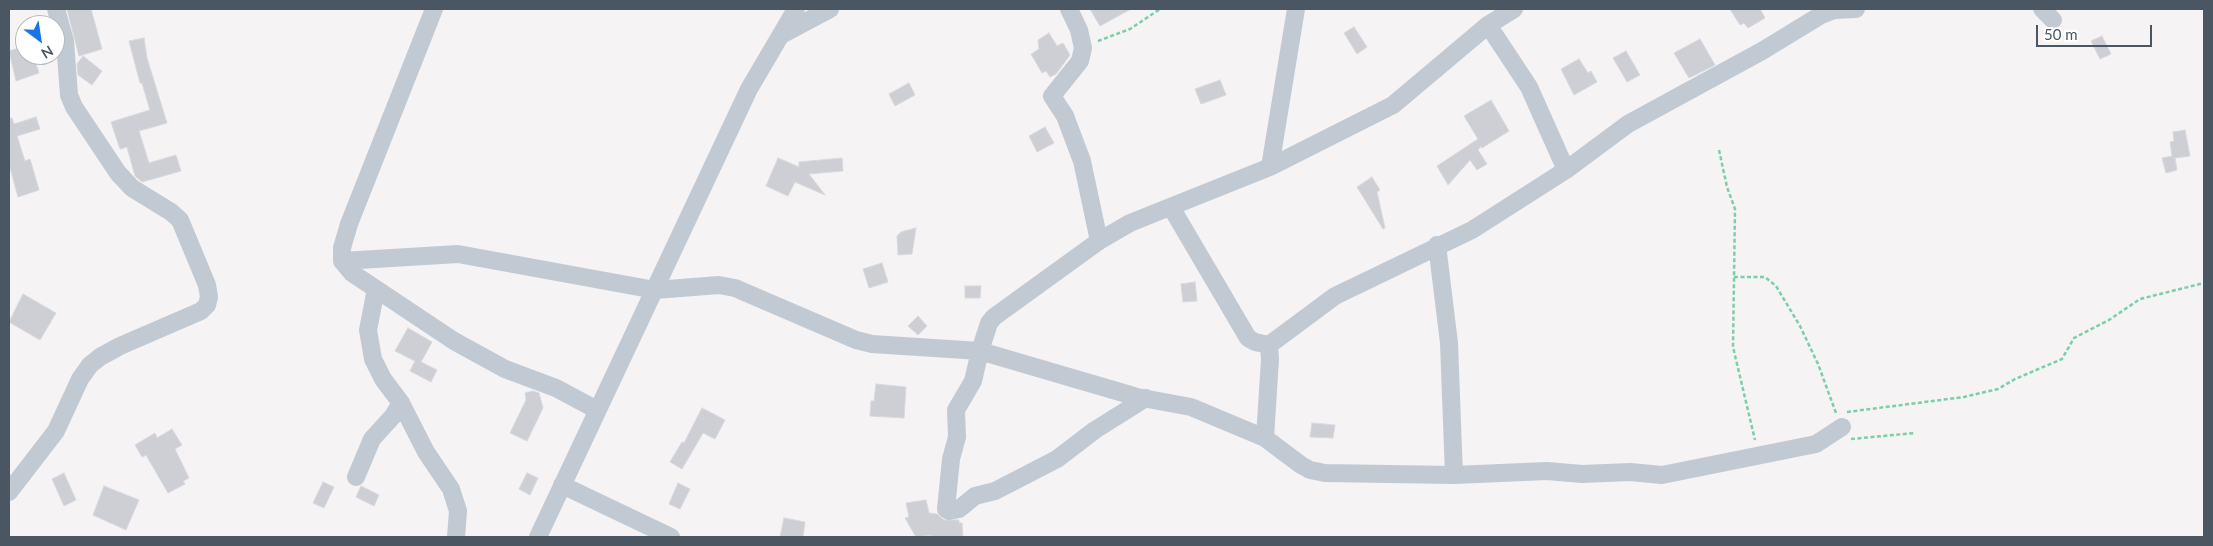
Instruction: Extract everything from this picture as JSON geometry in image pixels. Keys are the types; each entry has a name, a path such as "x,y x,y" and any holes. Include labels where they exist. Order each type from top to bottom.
{"street":[{"path":"9,492 56,431 80,379 90,365 100,356 120,346 201,311 207,305 209,297 207,285 180,220 172,212 132,188 108,158 74,107 69,94 65,41 56,9"},
{"path":"434,9 349,224 342,248 342,261 352,273 439,331 497,364 556,388 597,410"},
{"path":"538,537 750,90 796,9"},
{"path":"781,35 830,9"},
{"path":"1069,9 1080,30 1083,48 1080,61 1052,96 1064,116 1082,162 1099,241"},
{"path":"1270,166 1296,9"},
{"path":"1146,398 1096,430 1057,459 995,491 972,498 959,509 949,511 946,507 946,486 952,450 957,436 956,410 973,381 989,323 994,317 1099,241 1130,223 1171,208 1270,166 1393,104 1488,25 1514,9"},
{"path":"1171,208 1248,338 1255,342 1269,345 1335,296 1437,245 1472,230 1566,170 1628,124 1762,51 1821,15 1834,10 1856,9"},
{"path":"1488,25 1529,87 1566,170"},
{"path":"1437,245 1449,343 1454,475"},
{"path":"342,261 458,254 655,290 719,285 735,288 856,340 872,344 980,351 1146,398 1191,408 1265,438 1301,465 1318,472 1454,475 1547,471 1582,474 1630,472 1656,476 1821,442 1839,420"},
{"path":"376,289 368,330 369,343 383,379 401,403 426,452 451,489 458,511 456,537"},
{"path":"1265,438 1270,359 1269,345"},
{"path":"356,478 372,440 391,420 401,403"},
{"path":"562,485 671,537"}],"path":[{"path":"1083,48 1130,29 1160,9"},
{"path":"1719,150 1727,187 1735,209 1733,347 1759,456"},
{"path":"1734,277 1765,277 1776,286 1810,348 1839,420 1851,439 1915,433"},
{"path":"1839,420 1998,389 2015,379 2062,359 2074,338 2109,320 2140,300 2204,283"}],"building":[{"path":"67,9 91,9 102,49 79,56"},
{"path":"1090,9 1131,9 1100,26"},
{"path":"1730,9 1760,9 1765,18 1748,28 1744,23 1740,25"},
{"path":"1354,27 1367,47 1357,54 1344,33"},
{"path":"1049,33 1057,46 1063,43 1070,55 1056,74 1050,77 1046,71 1042,73 1031,54 1039,49 1038,40"},
{"path":"2102,36 2111,54 2100,59 2091,41"},
{"path":"144,38 147,58 167,123 139,131 149,163 176,155 181,171 142,182 135,176 127,147 120,149 111,122 150,110 142,83 140,83 129,41"},
{"path":"1700,39 1715,65 1689,78 1674,53"},
{"path":"15,49 15,65 36,65 39,73 16,81 9,51"},
{"path":"1626,51 1640,75 1627,82 1613,58"},
{"path":"83,56 102,71 92,85 78,75 77,64"},
{"path":"1579,59 1588,73 1591,71 1597,82 1574,95 1561,69"},
{"path":"1220,80 1226,95 1201,104 1195,89"},
{"path":"909,83 915,95 895,106 889,94"},
{"path":"1491,100 1509,131 1482,148 1481,146 1478,150 1487,164 1477,170 1470,160 1448,185 1437,166 1478,139 1464,116"},
{"path":"36,117 40,129 17,136 25,161 30,159 39,190 18,197 9,164 9,118 12,118 14,124"},
{"path":"1045,127 1054,143 1037,152 1029,136"},
{"path":"2185,130 2190,156 2175,158 2177,170 2166,173 2162,158 2172,156 2170,142 2174,141 2173,132"},
{"path":"778,158 799,167 799,162 842,158 843,171 809,174 825,195 795,182 788,196 766,186"},
{"path":"1372,177 1380,190 1377,192 1385,228 1383,229 1357,187"},
{"path":"916,228 912,254 898,255 897,236 901,232"},
{"path":"882,263 888,282 869,288 863,269"},
{"path":"1195,282 1197,301 1183,302 1181,284"},
{"path":"965,286 981,286 980,298 965,298"},
{"path":"23,294 56,313 40,340 9,322"},
{"path":"918,316 927,326 918,335 908,326"},
{"path":"408,328 432,342 421,362 437,370 431,382 410,371 415,361 395,351"},
{"path":"876,384 906,387 904,418 870,416 871,401 874,401"},
{"path":"533,391 539,393 543,408 527,441 510,433 526,400 525,393"},
{"path":"702,408 725,420 715,439 703,433 682,469 670,462 682,442 684,443"},
{"path":"1312,423 1335,425 1333,438 1310,437"},
{"path":"172,429 182,445 175,449 189,478 183,481 185,484 168,493 146,455 142,457 135,445 155,433 157,438"},
{"path":"64,473 76,500 64,506 52,479"},
{"path":"527,473 538,478 530,495 519,489"},
{"path":"323,482 334,487 324,508 313,503"},
{"path":"678,483 690,489 680,509 669,504"},
{"path":"104,486 139,500 126,530 93,515"},
{"path":"361,486 379,495 374,506 356,497"},
{"path":"926,500 929,513 937,514 944,520 959,520 959,523 962,523 963,537 931,537 931,535 916,537 905,518 909,517 906,503"},
{"path":"784,518 805,522 803,537 780,537"}]}
